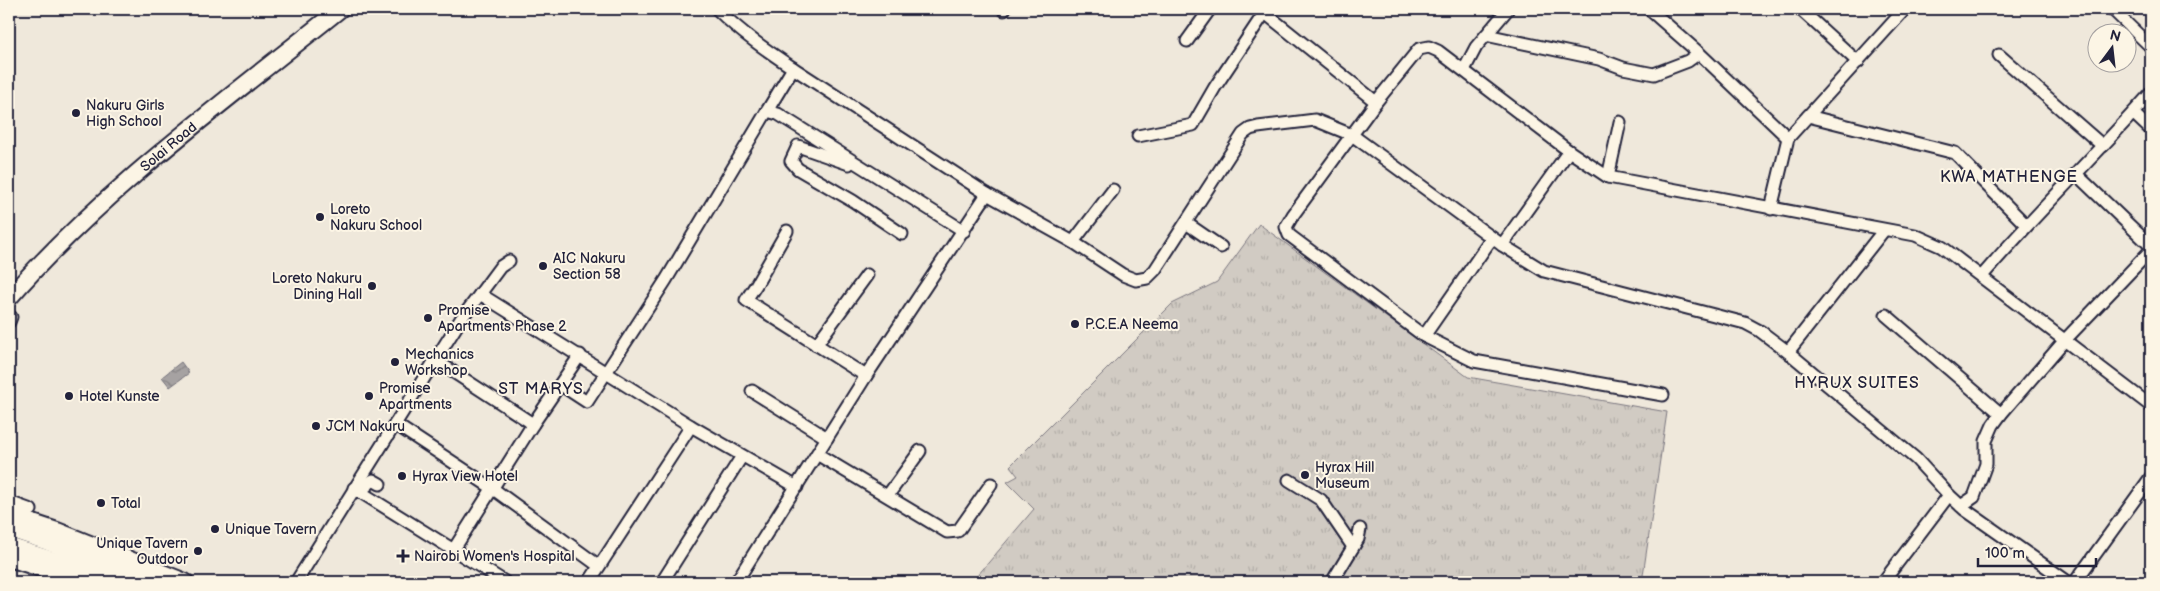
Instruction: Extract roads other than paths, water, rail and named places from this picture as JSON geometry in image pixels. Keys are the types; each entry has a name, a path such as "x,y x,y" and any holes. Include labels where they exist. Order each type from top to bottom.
{"highway":[{"name":"Solai Road","path":"9,298 81,221 340,9"},
{"path":"9,282 31,260 81,221"},
{"path":"9,515 57,531 186,582"},
{"path":"9,529 154,582"},
{"path":"9,546 90,572 113,582"},
{"path":"9,558 83,582"}],"street":[{"path":"717,9 732,24 765,50 987,194 1073,242 1123,275 1136,280 1147,278 1155,270 1243,134 1250,129 1315,120 1352,135 1492,238 1544,271 1744,323 1760,331 1788,352 1916,459 1961,506 2031,558 2068,582"},
{"path":"1187,41 1210,9"},
{"path":"1649,9 1699,53 1788,138"},
{"path":"1800,9 1858,62"},
{"path":"1771,209 1788,138 1906,9"},
{"path":"2112,9 2151,47"},
{"path":"1138,136 1192,125 1262,10 1376,102"},
{"path":"1464,70 1476,47 1510,10"},
{"path":"1486,35 1599,59 1623,68 1654,74 1688,61 1699,53"},
{"path":"1662,395 1474,361 1424,336 1289,235 1286,227 1376,102 1419,49 1429,47 1438,51 1569,152 1608,177 1915,235 1931,241 1982,276 2151,405"},
{"path":"1999,55 2103,146"},
{"path":"561,385 587,402 666,280 793,68"},
{"path":"1982,276 2026,225 2103,146 2151,93"},
{"path":"767,111 778,114 964,231"},
{"path":"2133,113 2151,130"},
{"path":"1808,116 1955,153 2026,225"},
{"path":"1608,177 1620,122"},
{"path":"870,171 798,146 791,161 798,169 853,200 902,234"},
{"path":"1502,245 1569,152"},
{"path":"2076,174 2151,246"},
{"path":"1073,242 1113,190"},
{"path":"736,582 866,376 987,194"},
{"path":"1186,223 1221,247"},
{"path":"787,230 746,300 866,376"},
{"path":"1788,352 1884,230"},
{"path":"1424,336 1492,238"},
{"path":"1961,506 1974,497 1986,464 1986,441 1993,425 2001,414 2065,340 2151,250"},
{"path":"296,582 357,490 395,424 461,318 500,267 510,261"},
{"path":"816,345 867,274"},
{"path":"480,294 691,426 796,488"},
{"path":"1886,315 2001,414"},
{"path":"454,549 580,355"},
{"path":"435,360 534,424"},
{"path":"752,391 827,438"},
{"path":"395,424 492,488 599,566"},
{"path":"589,582 691,426"},
{"path":"888,495 920,451"},
{"path":"817,454 888,495 939,529 952,533 958,531 964,525 991,484"},
{"path":"662,582 742,456"},
{"path":"2075,582 2151,476"},
{"path":"357,490 373,480 380,484"},
{"path":"1289,480 1322,500 1353,547"},
{"path":"357,490 505,582"},
{"path":"1883,582 1949,495"},
{"path":"9,502 31,510"},
{"path":"1332,582 1353,547 1360,529"}],"water":[{"path":"181,362 189,373 170,387 162,377"}],"waterway":[{"path":"968,235 986,206 993,201"}],"place":[{"name":"Nakuru Girls High School","path":"76,113"},
{"name":"Loreto Nakuru School","path":"320,217"},
{"name":"AIC Nakuru Section 58","path":"543,266"},
{"name":"Loreto Nakuru Dining Hall","path":"372,286"},
{"name":"Promise Apartments Phase 2","path":"428,318"},
{"name":"P.C.E.A Neema","path":"1075,324"},
{"name":"Mechanics Workshop","path":"395,362"},
{"name":"Hotel Kunste","path":"69,396"},
{"name":"Promise Apartments","path":"369,396"},
{"name":"JCM Nakuru","path":"316,426"},
{"name":"Hyrax Hill Museum","path":"1305,475"},
{"name":"Hyrax View Hotel","path":"402,476"},
{"name":"Total","path":"101,503"},
{"name":"Unique Tavern","path":"215,529"},
{"name":"Unique Tavern Outdoor","path":"198,551"},
{"name":"Nairobi Women's Hospital","path":"403,556"}],"district":[{"name":"KWA MATHENGE","path":"2009,176"},
{"name":"HYRUX SUITES","path":"1857,382"},
{"name":"ST MARYS","path":"541,388"}]}
